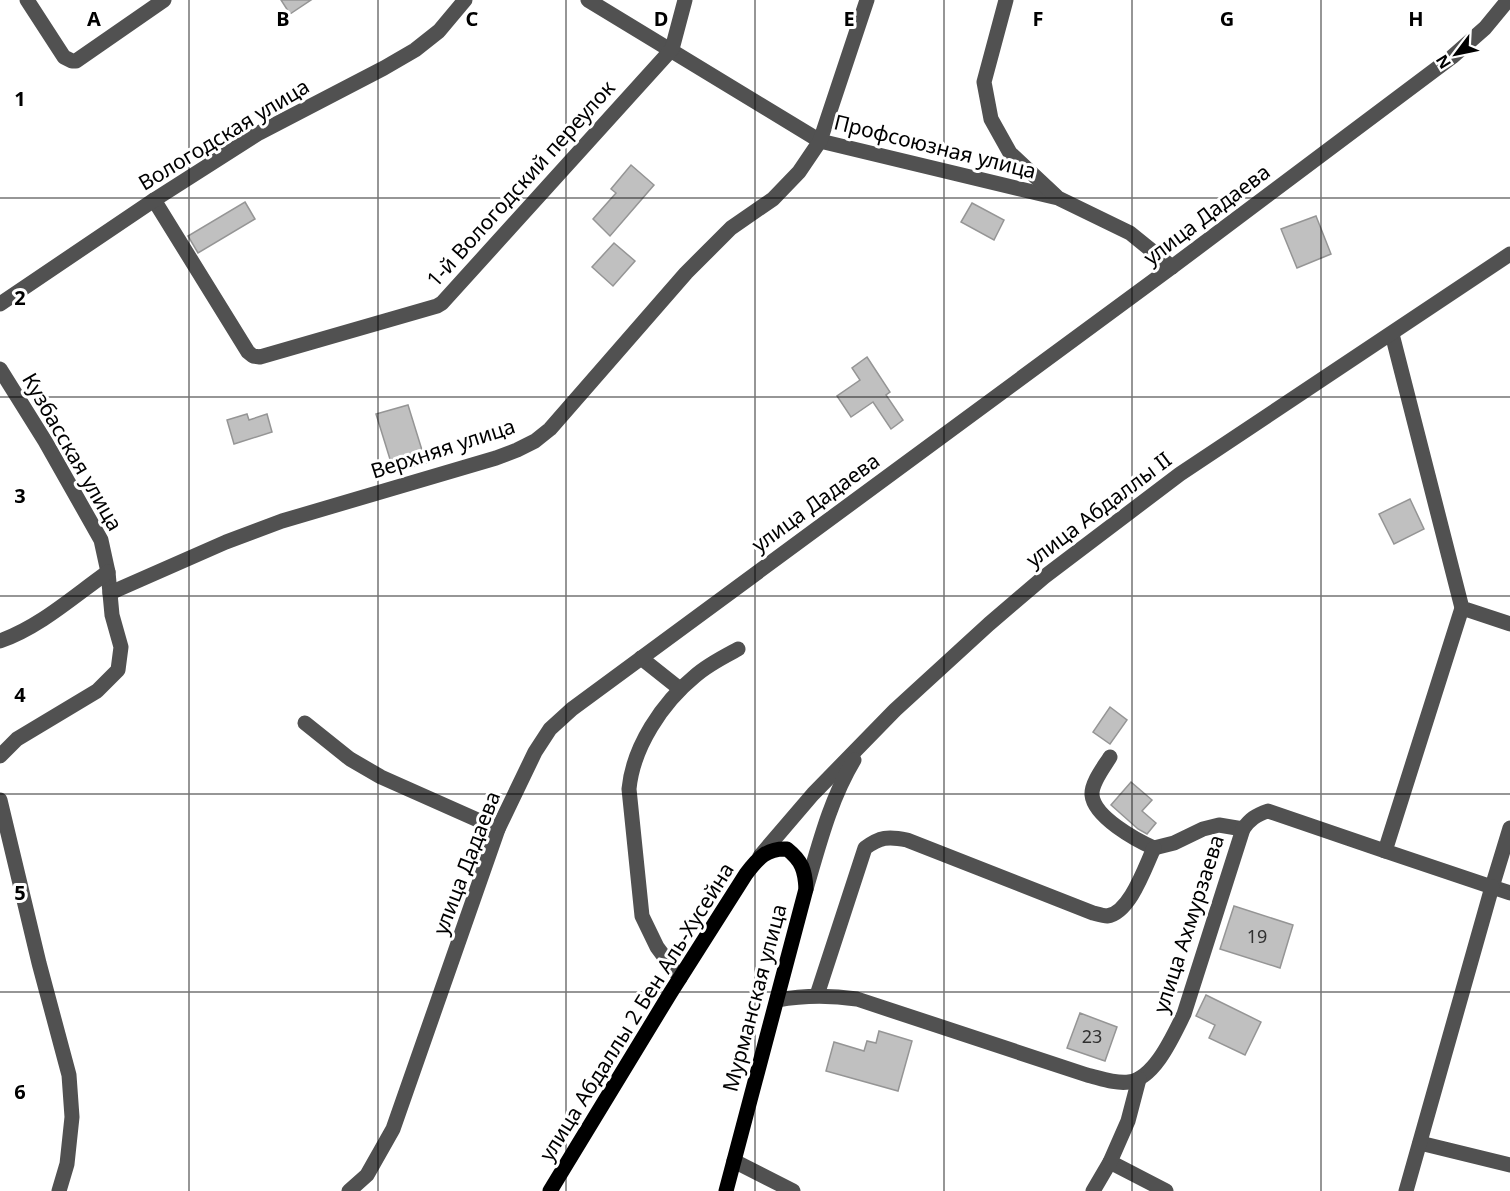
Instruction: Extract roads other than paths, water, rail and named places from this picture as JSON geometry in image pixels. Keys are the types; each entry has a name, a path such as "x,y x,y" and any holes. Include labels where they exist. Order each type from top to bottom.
{"main road":[{"name":"Мурманская улица","path":"726,1191 806,889 805,871 799,859 788,849 777,848 760,856"},
{"name":"улица Абдаллы 2 Бен Аль-Хусейна","path":"550,1191 680,978 760,856"}],"street":[{"path":"27,0 64,57 72,61 80,59 164,0"},
{"name":"Вологодская улица","path":"0,304 154,200 259,133 415,50 439,31 465,0"},
{"name":"Профсоюзная улица","path":"588,0 820,141 1058,198"},
{"path":"672,50 685,0"},
{"name":"Верхняя улица","path":"110,593 226,542 282,521 496,458 536,441 566,413 686,273 731,228 772,199 799,172 820,141 867,0"},
{"path":"1006,0 984,82 991,118 1010,153 1058,198 1130,233 1172,267"},
{"name":"улица Дадаева","path":"349,1191 367,1175 393,1129 498,829 535,752 550,729 572,709 1172,267 1452,57 1485,28 1508,0"},
{"name":"1-й Вологодский переулок","path":"154,200 248,352 253,356 260,357 437,306 672,50"},
{"name":"улица Абдаллы II","path":"760,856 813,794 867,738 989,624 1044,577 1180,474 1510,254"},
{"path":"1385,850 1462,608 1392,334"},
{"name":"Кузбасская улица","path":"0,369 45,441 101,540 108,572 112,615 121,647 118,670 97,691 17,740 0,756"},
{"path":"0,641 35,624 108,572"},
{"path":"1462,608 1510,624"},
{"path":"680,978 657,947 642,916 629,789 631,770 641,747 673,696 696,674 738,649"},
{"path":"641,658 680,689"},
{"path":"305,723 350,759 381,777 498,829"},
{"path":"806,889 842,780 867,738"},
{"path":"817,995 865,848 877,839 893,837 907,840 1093,913 1107,916 1121,909 1131,897 1154,848 1135,839 1098,811 1092,795 1095,784 1110,757"},
{"path":"0,800 39,963 69,1075 72,1117 67,1164 59,1191"},
{"path":"1242,829 1257,814 1268,811 1510,893"},
{"name":"улица Ахмурзаева","path":"1139,1079 1151,1069 1170,1043 1184,1014 1242,829 1219,825 1203,829 1174,843 1154,848"},
{"path":"1406,1191 1510,828"},
{"path":"777,1000 804,995 857,999 1087,1075 1116,1082 1139,1079"},
{"path":"1094,1191 1128,1121 1139,1079"},
{"path":"1420,1143 1510,1165"},
{"path":"734,1161 793,1191"},
{"path":"1110,1162 1166,1191"}]}
